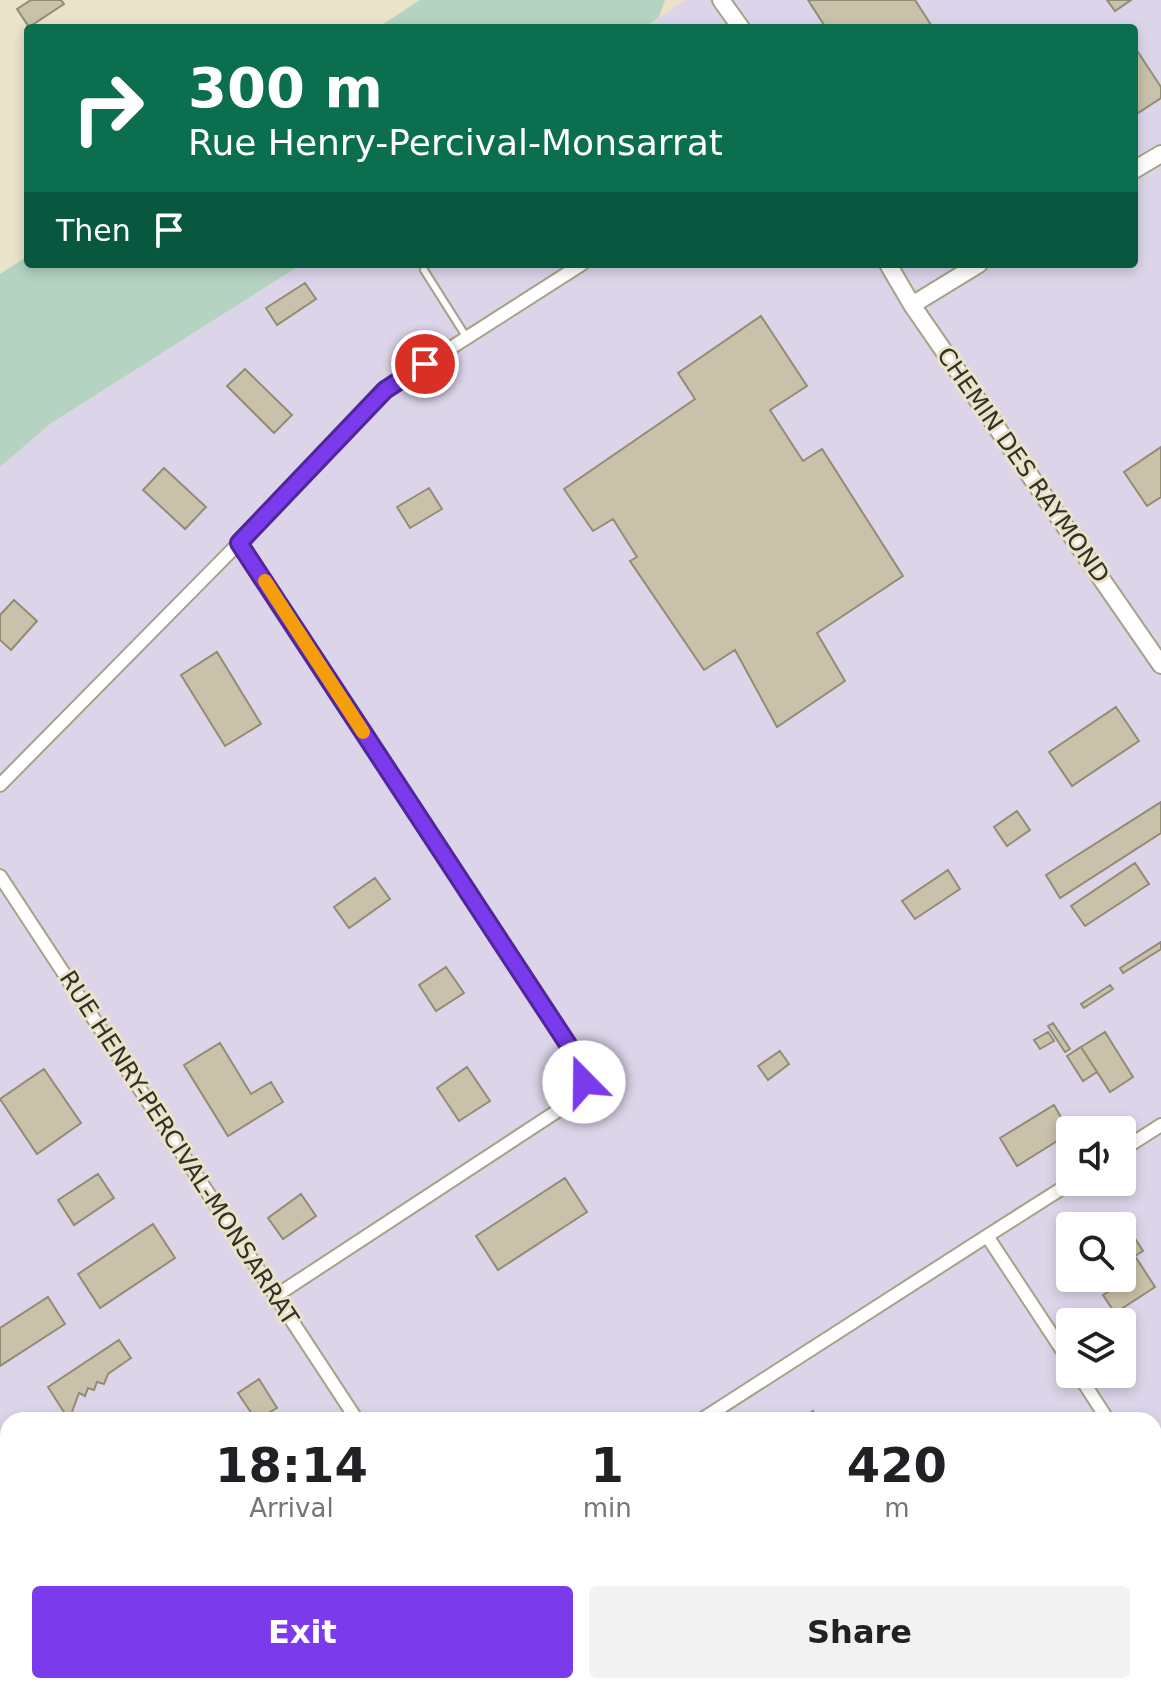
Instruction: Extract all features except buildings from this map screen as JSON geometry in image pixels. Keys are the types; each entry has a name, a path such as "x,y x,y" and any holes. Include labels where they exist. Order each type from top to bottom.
{"street":[{"path":"721,0 738,24"},
{"path":"1138,168 1161,154"},
{"path":"0,785 385,390 576,268"},
{"name":"CHEMIN DES RAYMOND","path":"890,268 912,305 1161,665"},
{"path":"912,305 972,268"},
{"path":"239,543 575,1055 584,1082 579,1093 565,1106 277,1295"},
{"name":"RUE HENRY-PERCIVAL-MONSARRAT","path":"0,876 352,1412"},
{"path":"1136,1141 1161,1125"},
{"path":"713,1412 1056,1192"},
{"path":"987,1236 1056,1341"},
{"path":"1087,1388 1103,1412"}],"lane":[{"path":"424,270 467,338"}],"shaded area":[{"path":"685,0 1161,0 1161,1412 0,1412 0,467 50,424 296,268 1138,268 1138,24 650,24"}],"green space":[{"path":"420,0 665,0 659,17 649,24 383,24"},
{"path":"24,259 24,268 296,268 50,424 0,467 0,274"}],"slow traffic":[{"path":"265,581 363,732"}],"route":[{"path":"425,364 385,390 239,543 575,1055 584,1082"}]}
